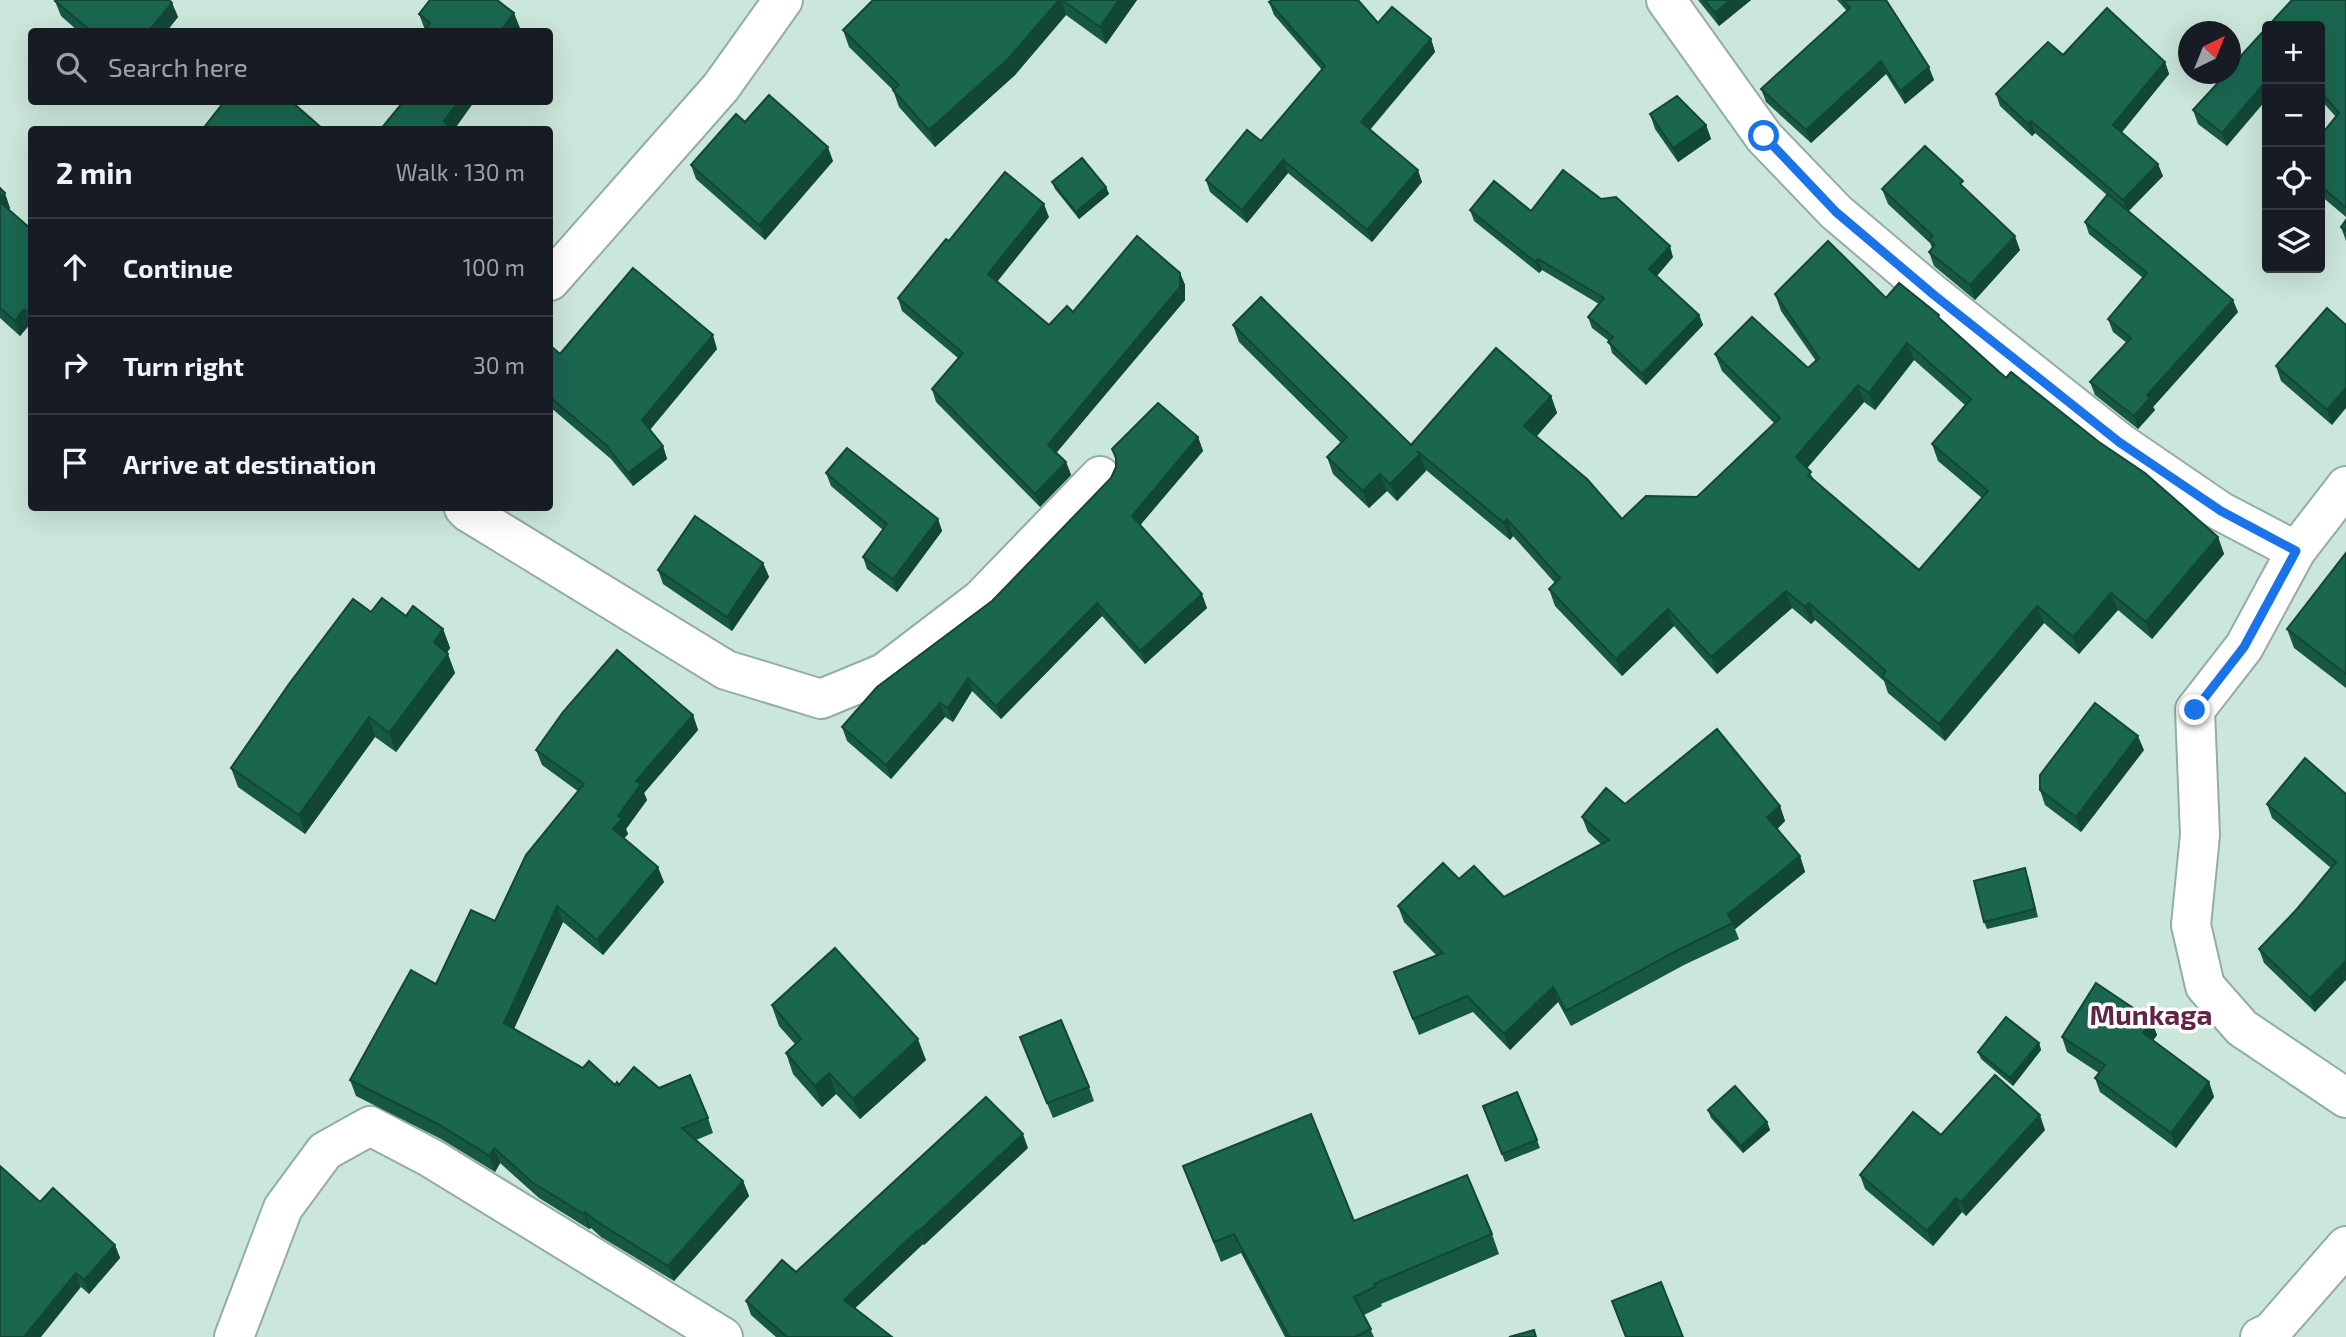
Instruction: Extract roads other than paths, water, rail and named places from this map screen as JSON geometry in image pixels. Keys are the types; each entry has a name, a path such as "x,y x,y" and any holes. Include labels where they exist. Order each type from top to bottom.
{"street":[{"path":"553,278 722,87 783,0"},
{"path":"1666,0 1764,136 1836,212 1934,295 2119,442 2221,511 2296,551"},
{"path":"467,511 726,670 821,699 884,673 981,599 1100,476"},
{"path":"2346,486 2296,551 2244,647 2195,710 2200,835 2191,925 2205,986 2242,1028 2346,1098"},
{"path":"234,1337 283,1208 325,1151 370,1126 431,1158 723,1337"},
{"path":"2260,1337 2271,1332 2346,1246"}],"district":[{"name":"Munkaga","path":"2151,1015"}]}
